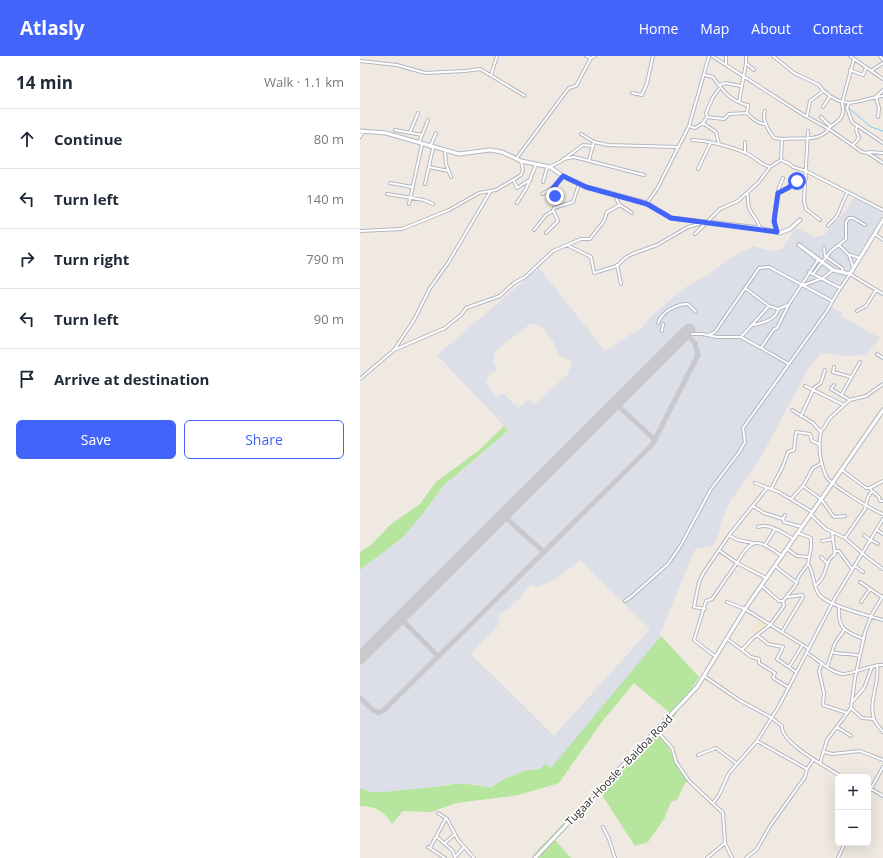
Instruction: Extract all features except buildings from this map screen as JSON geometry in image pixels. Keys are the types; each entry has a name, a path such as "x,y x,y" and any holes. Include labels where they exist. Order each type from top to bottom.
{"street":[{"path":"491,75 497,56"},
{"path":"586,56 591,58"},
{"path":"516,159 569,88 576,86 591,58 595,56"},
{"path":"632,93 642,95 647,83 653,56"},
{"path":"647,204 657,189 689,126 711,56 807,116 830,127"},
{"path":"726,56 726,65"},
{"path":"739,102 746,56"},
{"path":"773,56 794,74 819,85 822,92 842,103 858,103 883,96"},
{"path":"850,56 883,79"},
{"path":"765,111 763,114 766,124 774,138 807,139 824,134 830,127 842,118 844,110 842,103 847,89 850,70 857,56"},
{"path":"871,71 883,62 880,56"},
{"path":"360,61 397,65 425,73 465,72 478,68 525,96"},
{"path":"746,63 754,70"},
{"path":"850,70 863,75 866,68"},
{"path":"705,75 713,77 719,87 739,102 748,105 747,113"},
{"path":"689,126 695,128 703,123 707,117 706,113 713,97 719,87 725,83 742,86"},
{"path":"876,97 883,90"},
{"path":"807,116 810,101 822,92"},
{"path":"823,107 824,102 830,96"},
{"path":"876,97 879,108 878,117"},
{"path":"844,110 849,103"},
{"path":"846,108 852,122 883,143"},
{"path":"410,132 418,113"},
{"path":"707,117 724,119 729,114 747,113 763,125 766,124"},
{"path":"821,117 830,127 862,152 883,153"},
{"path":"409,204 422,135 428,120"},
{"path":"703,123 716,132 719,144"},
{"path":"853,145 859,138 856,130 857,125"},
{"path":"395,130 422,135"},
{"path":"360,137 361,131 386,134 460,154 490,150 502,152 536,166 550,167 579,184 647,204 671,218 704,223 760,228 780,233 790,229 800,220"},
{"path":"808,131 804,204 806,209 820,220"},
{"path":"425,184 436,133"},
{"path":"581,134 594,142 631,146 678,147"},
{"path":"781,160 782,139"},
{"path":"692,140 719,144 745,152 766,166 770,167"},
{"path":"589,160 594,142"},
{"path":"745,142 745,152"},
{"path":"698,169 710,143"},
{"path":"542,182 547,168 563,160 583,145 593,146"},
{"path":"445,151 445,160 451,177"},
{"path":"868,153 883,163"},
{"path":"563,160 574,157 644,175"},
{"path":"781,160 883,210"},
{"path":"694,234 704,223 720,210 738,201 760,182 770,167 781,160"},
{"path":"360,231 402,229 449,210 479,193 490,192 514,181 523,172 521,161"},
{"path":"517,203 531,179 536,166"},
{"path":"429,167 449,171"},
{"path":"542,194 553,188 563,176"},
{"path":"777,232 774,221 778,193 783,178"},
{"path":"514,181 517,188 531,179"},
{"path":"778,193 788,188 795,182 806,179"},
{"path":"390,183 412,187"},
{"path":"534,230 546,215 554,208 573,202 579,184"},
{"path":"553,188 555,196"},
{"path":"360,379 394,350 414,320 430,288 448,263 490,192"},
{"path":"828,226 836,217 848,192"},
{"path":"747,193 749,199 749,209 758,220 760,228"},
{"path":"387,194 410,199 424,200 433,204"},
{"path":"614,194 619,205 632,213"},
{"path":"394,350 445,328 462,314 466,308 500,296 514,283 525,277 545,257 581,239 590,239 604,221 607,212 619,205"},
{"path":"546,233 558,221 553,210"},
{"path":"813,274 831,251 846,239 846,222 850,218 853,218 865,225"},
{"path":"625,601 672,558 711,489 740,451 744,442 743,428 827,311 883,220"},
{"path":"612,268 632,254 657,245 688,227 704,223"},
{"path":"874,234 883,240"},
{"path":"567,245 591,257 594,273 617,265"},
{"path":"799,245 834,270 850,274 883,294"},
{"path":"839,245 849,255 854,268"},
{"path":"824,248 827,257 842,268 843,272"},
{"path":"849,255 859,258"},
{"path":"761,348 776,328 800,286 819,259"},
{"path":"596,273 605,271 617,265"},
{"path":"617,265 621,284"},
{"path":"708,336 715,332 755,271 764,267 769,267 800,286 832,301"},
{"path":"800,286 821,278 834,270"},
{"path":"809,272 840,288"},
{"path":"745,288 769,306 778,309 789,304"},
{"path":"857,311 866,306 876,290"},
{"path":"658,323 660,318 676,305 688,304 696,312"},
{"path":"741,337 769,306"},
{"path":"752,325 770,320 776,315 778,309"},
{"path":"662,331 663,324"},
{"path":"692,334 741,337 789,364"},
{"path":"876,354 883,358"},
{"path":"842,394 860,362"},
{"path":"834,367 833,372 851,377"},
{"path":"801,416 813,390 821,383 825,370"},
{"path":"883,384 866,396 850,400 829,419 821,431 819,444 826,477 852,498 883,514"},
{"path":"834,385 831,390 842,394 850,400"},
{"path":"805,386 830,396 844,405"},
{"path":"792,410 813,423 821,431"},
{"name":"Tugaar-Hoosle - Baidoa Road","path":"535,858 692,693 727,640 745,609 834,483 883,410"},
{"path":"705,609 694,607 697,587 702,576 753,506 769,489 783,466 788,452 794,450 796,432 810,434 812,441 819,444"},
{"path":"791,499 803,486 813,468 823,463"},
{"path":"842,470 862,486 870,488 879,497 880,501 883,502"},
{"path":"870,488 883,481"},
{"path":"755,483 791,499 812,514 818,523 845,538 883,569"},
{"path":"803,486 822,499 834,517 845,516"},
{"path":"845,538 864,509 872,491"},
{"path":"753,506 764,513 783,520 784,522 802,527"},
{"path":"783,520 785,515"},
{"path":"713,803 719,795 729,773 736,763 757,741 772,718 807,654 832,603 883,519"},
{"path":"758,527 768,526 794,539"},
{"path":"765,545 775,529"},
{"path":"877,530 883,534"},
{"path":"816,586 825,576 828,564 835,552 832,532"},
{"path":"798,533 812,540 808,556 808,564 811,568 821,597 839,607 883,620"},
{"path":"864,535 878,544"},
{"path":"730,536 738,540 761,543 782,556"},
{"path":"822,541 833,539"},
{"path":"716,657 694,640 700,617 705,609 706,601 712,598 746,549 753,543"},
{"path":"787,549 797,556 808,556"},
{"path":"720,551 737,563 766,578"},
{"path":"835,552 839,551 852,569"},
{"path":"821,557 828,564"},
{"path":"783,601 788,597 797,583 799,576 808,564"},
{"path":"775,566 797,583"},
{"path":"855,566 863,572"},
{"path":"853,701 852,692 864,639 871,617 882,596 860,582"},
{"path":"761,586 779,601 783,601"},
{"path":"861,602 870,589"},
{"path":"782,632 803,597 802,595 788,597"},
{"path":"742,650 757,635 770,626 784,606 783,601"},
{"path":"727,602 745,609 809,649"},
{"path":"839,607 840,624 844,630 864,639"},
{"path":"827,667 834,643 844,630"},
{"path":"757,635 768,644 783,647 777,659 796,672"},
{"path":"727,640 751,657 759,659 759,663 775,673 773,678 788,687"},
{"path":"789,667 802,645"},
{"path":"832,652 844,655 852,654 860,656"},
{"path":"807,654 827,667 844,674 877,665 883,666"},
{"path":"822,663 818,671 824,693 823,705 847,712"},
{"path":"877,665 876,688 873,697 874,719 883,732"},
{"path":"820,763 828,740 850,708 853,701 864,688 872,667"},
{"path":"704,676 739,700 772,718 782,726 783,732 797,748 837,774"},
{"path":"850,708 862,718 874,719"},
{"path":"836,727 851,736"},
{"path":"657,731 672,748 676,762 689,781 722,810 724,815 725,843 732,858"},
{"path":"757,741 807,770"},
{"path":"698,755 716,748 736,763"},
{"path":"825,752 832,754 860,751 883,760"},
{"path":"746,858 757,849 770,826 805,777 807,770 814,759"},
{"path":"883,767 882,774 872,788 883,796"},
{"path":"438,813 446,818 464,847 474,858"},
{"path":"445,858 429,848 437,837 446,818"},
{"path":"603,827 609,839 615,858"},
{"path":"445,843 455,834"},
{"path":"437,837 445,843 456,857 464,847"},
{"path":"707,858 725,843"},
{"path":"838,858 844,846"}],"shaded area":[{"path":"855,197 883,212 883,215 827,305 843,313 841,316 880,338 865,355 848,356 821,353 808,369 759,461 731,500 724,514 717,539 711,547 699,548 694,551 657,642 556,763 550,768 523,771 502,780 491,788 476,784 462,786 451,783 444,786 383,792 371,792 360,788 360,570 402,538 422,515 443,486 508,430 437,355 539,268 605,351 644,326 651,316 686,287 708,275 731,258 753,246 770,251 782,249 796,228 816,237 824,235 847,209","holes":["530,324 537,325 544,329 553,341 559,355 572,362 567,375 534,405 529,399 518,408 503,393 496,397 486,382 489,375 496,371 497,368 493,362 495,351","580,560 650,629 554,736 471,654 498,625 499,614 508,609 523,595 526,589 532,585 537,587 553,581"]},
{"path":"759,619 767,625 757,635 751,629"}],"green space":[{"path":"504,426 508,430 443,486 422,515 402,538 360,570 360,552 371,545 390,525 420,504 436,482 478,451"},
{"path":"661,636 699,677 674,717 658,735 668,746 675,763 688,781 685,783 677,800 671,802 664,819 648,842 635,846 602,795 599,795 555,840 571,858 537,858 533,855 670,713 634,683 601,723 559,783 519,795 456,803 431,812 403,811 392,824 379,810 360,806 360,788 371,792 383,792 461,784 491,788 502,780 523,771 540,769 545,764 551,768"}],"waterway":[{"path":"821,86 832,96"},
{"path":"843,103 871,127 883,131"}],"taxiway":[{"path":"360,698 373,710 379,713 384,710 652,445 698,355 695,343 685,334"},
{"path":"615,403 655,440"},
{"path":"503,515 544,552"},
{"path":"400,618 438,656"}],"runway":[{"path":"360,658 689,330"}],"route":[{"path":"555,196 553,188 559,183 563,176 570,178 586,187 637,200 654,207 671,218 704,223 760,228 777,232 774,218 777,209 778,193 790,187 793,182 797,181"}]}
